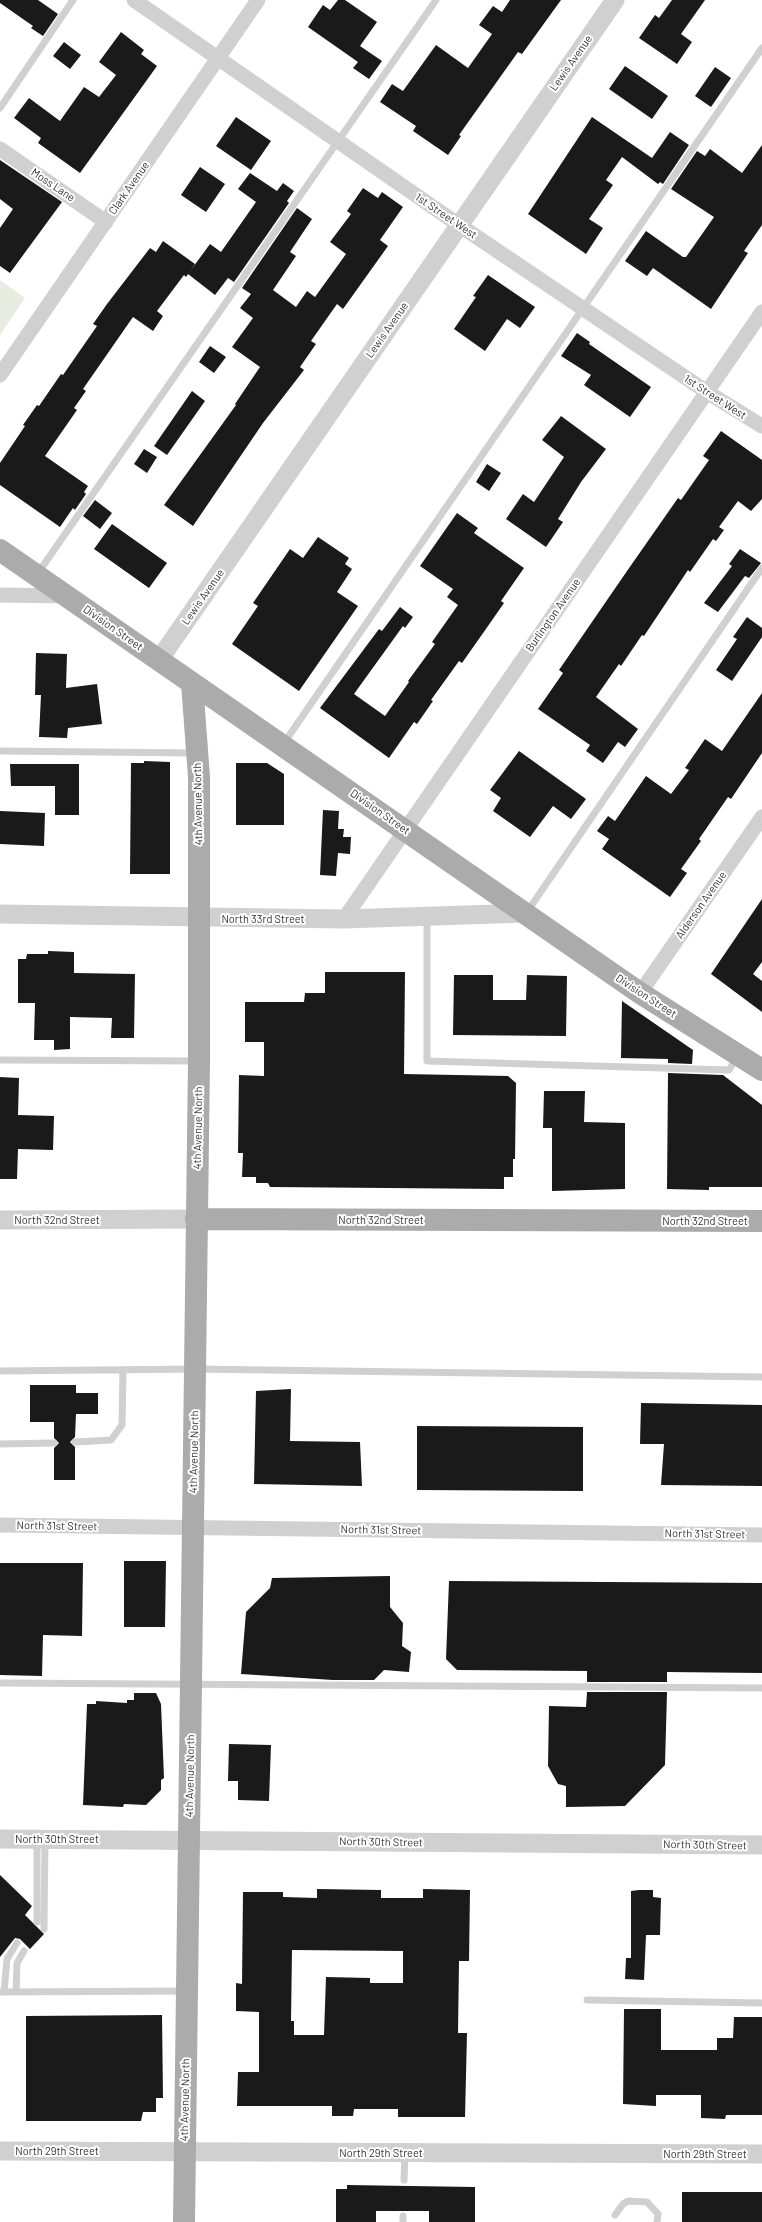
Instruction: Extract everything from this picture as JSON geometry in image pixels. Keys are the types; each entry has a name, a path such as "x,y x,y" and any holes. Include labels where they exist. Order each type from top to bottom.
{"main road":[{"name":"Division Street","path":"0,550 640,993 762,1070"},
{"name":"4th Avenue North","path":"184,2222 199,1061 197,753 192,683"},
{"name":"North 32nd Street","path":"196,1220 762,1221"}],"street":[{"name":"1st Street West","path":"134,0 459,225 707,392 762,426"},
{"name":"Clark Avenue","path":"0,375 258,0"},
{"name":"Lewis Avenue","path":"159,660 615,0"},
{"name":"Moss Lane","path":"0,149 106,222"},
{"name":"Burlington Avenue","path":"344,919 762,312"},
{"path":"0,595 66,596"},
{"name":"Alderson Avenue","path":"640,993 762,817"},
{"name":"North 33rd Street","path":"0,914 344,919 526,914"},
{"name":"North 32nd Street","path":"0,1220 196,1220"},
{"name":"North 31st Street","path":"0,1525 762,1535"},
{"name":"North 30th Street","path":"0,1839 762,1845"},
{"name":"North 29th Street","path":"0,2151 762,2154"}],"lane":[{"path":"0,108 73,0"},
{"path":"37,575 339,142 436,0"},
{"path":"283,745 762,48"},
{"path":"526,914 762,568"},
{"path":"0,751 197,753"},
{"path":"426,916 427,1061 729,1070 738,1055"},
{"path":"0,1060 199,1061"},
{"path":"0,1371 196,1369 762,1377"},
{"path":"75,1442 111,1440 122,1425 123,1370"},
{"path":"0,1444 54,1443"},
{"path":"0,1683 762,1688"},
{"path":"37,1922 41,1839"},
{"path":"41,1839 44,1929"},
{"path":"17,1943 7,1959 2,1992 187,1991"},
{"path":"16,1992 17,1962 24,1951"},
{"path":"587,2000 762,2002"},
{"path":"404,2180 405,2153"},
{"path":"615,2215 623,2204 628,2201 647,2202 658,2214 657,2222"}],"shaded area":[{"path":"0,280 25,298 0,335"}],"building":[{"path":"0,0 38,0 58,14 43,36 31,28 33,26 0,3"},
{"path":"338,0 345,0 377,22 360,46 382,61 369,79 353,68 358,62 308,27 323,5 330,10"},
{"path":"510,0 561,0 522,54 518,52 459,135 461,136 448,155 413,131 416,126 380,102 392,84 403,91 436,45 468,68 492,34 479,25 493,6 502,12"},
{"path":"672,0 705,0 681,34 692,42 677,64 639,38 655,15 659,18"},
{"path":"121,32 144,50 141,54 157,66 80,173 38,143 41,138 14,118 29,98 60,121 84,87 99,97 116,75 99,62"},
{"path":"64,42 81,55 70,69 53,56"},
{"path":"625,66 668,96 652,119 609,89"},
{"path":"715,67 731,78 711,107 695,96"},
{"path":"236,117 271,141 251,170 216,146"},
{"path":"592,117 652,158 670,132 689,145 663,184 660,182 658,184 622,157 606,180 613,185 589,219 603,228 586,254 528,214"},
{"path":"762,145 762,225 744,251 748,253 711,309 653,268 647,276 625,261 646,231 683,257 686,257 714,217 671,189 697,151 705,156 710,149 742,173"},
{"path":"0,160 62,202 10,273 0,266 0,228 13,209 0,199"},
{"path":"200,167 225,184 206,212 181,195"},
{"path":"250,173 277,191 283,183 294,191 287,201 289,203 234,282 228,278 215,295 188,274 210,244 221,252 256,202 238,189"},
{"path":"363,188 378,198 382,192 403,207 380,240 388,246 343,309 337,304 311,341 316,344 300,367 304,370 263,423 193,526 164,505 236,405 235,404 260,367 232,347 253,318 240,308 251,294 242,288 297,208 312,219 290,252 296,256 273,290 296,307 307,291 315,297 346,254 330,242 351,214 347,211"},
{"path":"163,241 195,264 186,277 184,275 157,311 163,316 153,331 133,317 83,389 86,391 74,408 77,410 45,456 88,486 84,492 86,494 75,510 73,508 60,527 0,485 0,463 37,405 39,406 61,374 63,375 97,326 93,324 107,304 150,248 156,252"},
{"path":"488,275 535,307 520,328 507,319 485,351 454,329 476,297 473,296"},
{"path":"577,333 590,342 589,344 651,387 630,417 584,385 591,375 561,356"},
{"path":"210,346 226,357 214,373 199,362"},
{"path":"192,391 205,401 167,455 154,446"},
{"path":"561,416 606,449 581,482 558,519 563,522 546,547 506,519 523,494 534,502 564,457 542,440"},
{"path":"721,431 762,460 762,499 751,511 738,501 719,527 724,530 716,541 713,539 690,572 688,570 644,636 642,635 621,666 619,664 596,697 638,729 625,747 618,742 603,763 586,751 590,745 538,709 563,673 559,670 678,498 681,500 709,460 703,456"},
{"path":"144,449 157,457 147,473 134,464"},
{"path":"487,464 501,473 489,491 476,482"},
{"path":"95,500 112,513 100,529 83,516"},
{"path":"457,513 478,528 474,533 524,568 501,601 504,603 462,663 459,661 431,700 433,701 417,724 414,722 389,758 320,708 379,629 382,631 400,607 413,617 405,628 403,626 354,694 385,716 409,682 408,681 435,644 432,642 458,605 447,597 453,589 420,566"},
{"path":"112,524 167,563 149,588 94,549"},
{"path":"318,537 349,558 345,564 352,569 337,592 358,606 299,691 232,644 258,606 253,603 290,549 303,558"},
{"path":"740,549 761,563 749,578 745,576 718,612 704,603 732,566 729,564"},
{"path":"747,617 762,628 762,637 732,681 716,670 737,639 733,637"},
{"path":"36,653 67,654 66,688 97,684 102,724 68,728 67,738 39,737 41,695 35,695"},
{"path":"762,693 762,753 731,799 728,797 699,839 701,841 681,869 687,873 670,897 602,849 609,839 597,831 608,816 615,821 646,776 671,794 689,770 685,768 705,739 722,751"},
{"path":"519,751 586,799 571,819 553,806 530,837 493,811 501,798 490,790"},
{"path":"144,761 170,762 170,874 130,874 131,763 144,763"},
{"path":"236,763 267,763 284,774 284,825 236,825"},
{"path":"10,764 79,764 79,815 55,815 55,786 11,786"},
{"path":"323,810 339,811 338,829 344,829 343,837 351,837 350,854 338,853 336,876 320,875"},
{"path":"0,811 45,813 44,846 0,844"},
{"path":"762,899 762,962 753,974 762,981 762,1012 711,974"},
{"path":"48,951 74,952 74,973 135,974 134,1038 111,1038 112,1018 70,1017 70,1049 54,1050 54,1040 34,1040 35,1003 18,1003 18,959 26,959 27,954 48,954"},
{"path":"325,972 405,972 404,1074 508,1076 516,1083 515,1159 513,1159 513,1177 504,1177 504,1189 270,1187 268,1183 256,1183 256,1177 242,1177 243,1153 238,1153 239,1075 264,1076 264,1042 245,1042 245,1002 304,1002 305,993 325,993"},
{"path":"454,975 493,975 493,1000 526,1000 527,975 567,976 566,1036 453,1035"},
{"path":"622,1001 693,1050 692,1064 668,1063 668,1059 621,1058"},
{"path":"668,1073 723,1075 762,1105 762,1187 709,1187 709,1190 667,1189"},
{"path":"0,1077 19,1078 18,1115 54,1116 53,1150 18,1149 17,1179 0,1179"},
{"path":"544,1091 585,1091 584,1122 625,1123 625,1189 552,1191 552,1128 543,1128"},
{"path":"30,1385 76,1385 76,1393 98,1393 98,1414 76,1414 75,1437 70,1442 75,1447 75,1480 54,1480 54,1448 59,1443 54,1438 54,1422 30,1422"},
{"path":"291,1389 290,1441 360,1442 362,1486 254,1484 256,1391"},
{"path":"641,1403 762,1405 762,1486 661,1485 664,1444 640,1444"},
{"path":"417,1426 583,1427 583,1491 417,1490"},
{"path":"124,1561 166,1561 165,1627 124,1627"},
{"path":"0,1563 83,1563 82,1636 43,1635 42,1676 0,1675"},
{"path":"390,1576 390,1607 403,1623 402,1646 411,1652 409,1672 384,1670 374,1680 333,1680 241,1674 246,1612 270,1588 272,1578"},
{"path":"449,1581 762,1583 762,1673 667,1672 667,1682 587,1682 587,1671 457,1670 446,1659"},
{"path":"587,1692 667,1692 665,1765 625,1806 566,1807 566,1786 558,1784 548,1766 549,1706 586,1707"},
{"path":"134,1693 156,1693 161,1704 164,1778 161,1780 161,1790 146,1805 124,1804 123,1807 83,1805 87,1704 96,1704 96,1701 127,1703 127,1700 134,1700"},
{"path":"229,1744 271,1745 269,1801 238,1800 238,1781 228,1781"},
{"path":"0,1875 32,1906 25,1915 44,1934 30,1949 20,1939 15,1938 0,1957"},
{"path":"317,1889 381,1890 381,1898 423,1898 423,1889 470,1890 469,1961 459,1961 458,2033 467,2033 465,2117 398,2117 398,2109 354,2109 353,2116 332,2116 332,2106 237,2106 238,2072 259,2072 259,2012 236,2011 236,1983 242,1984 243,1892 283,1892 283,1897 317,1898","holes":["292,1950 403,1951 403,1983 370,1983 370,1978 326,1977 324,2035 294,2035 294,2021 291,2021"]},
{"path":"653,1890 653,1897 661,1898 660,1935 646,1935 644,1980 625,1979 626,1958 631,1958 631,1891"},
{"path":"624,2009 661,2009 661,2050 717,2050 717,2038 733,2038 734,2017 762,2017 762,2115 726,2115 725,2119 701,2118 701,2095 656,2095 656,2106 623,2104"},
{"path":"162,2015 163,2098 156,2098 156,2112 143,2112 141,2121 26,2121 26,2016"},
{"path":"347,2185 475,2187 475,2222 429,2222 429,2211 376,2211 376,2222 336,2222 336,2189 347,2189"},
{"path":"682,2192 762,2192 762,2222 682,2222"}]}
